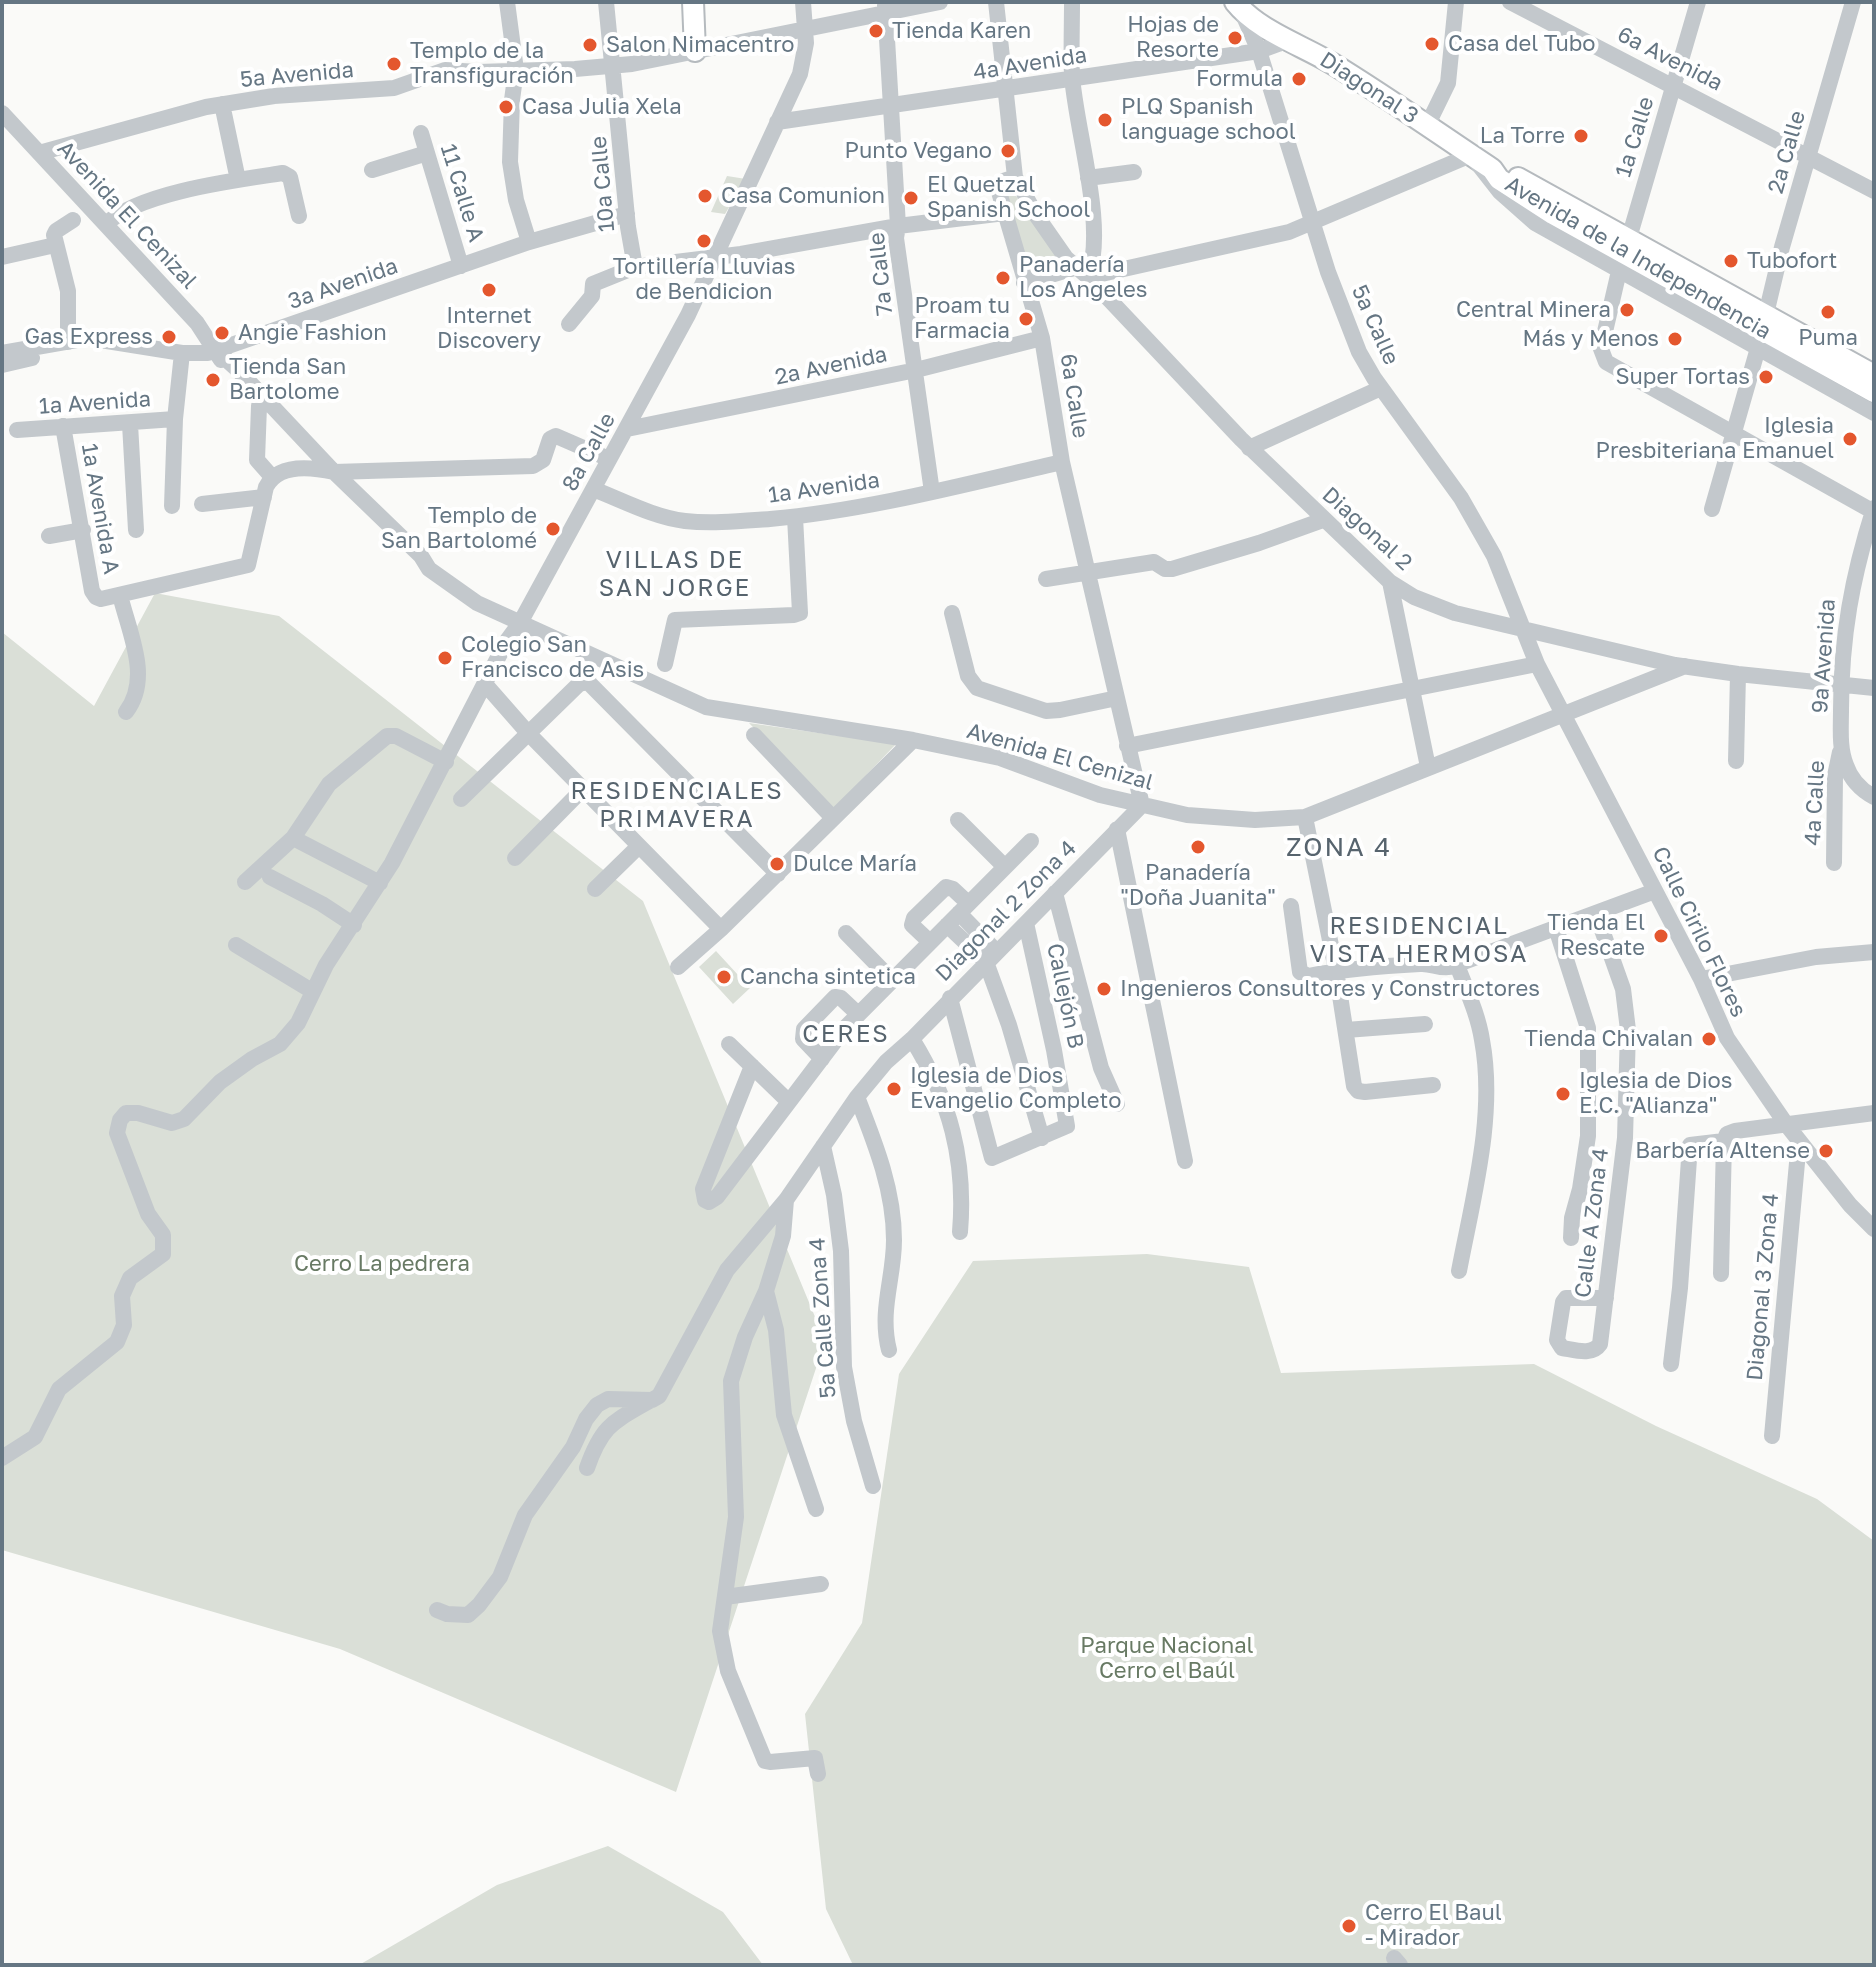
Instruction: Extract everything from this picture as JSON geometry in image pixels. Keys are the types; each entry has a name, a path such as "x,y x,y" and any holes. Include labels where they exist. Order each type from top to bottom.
{"main road":[{"path":"693,2 695,51"},
{"name":"Diagonal 3","path":"1241,5 1286,38 1340,68 1492,169"},
{"name":"Avenida de la Independencia","path":"1492,169 1504,170 1874,375"},
{"name":"Avenida de la Independencia","path":"1492,169 1499,179 1553,214 1874,392"}],"street":[{"path":"507,2 516,70 510,162 516,200 529,242"},
{"name":"10a Calle","path":"606,2 635,267"},
{"name":"8a Calle","path":"2,1458 35,1437 59,1389 117,1342 124,1325 122,1296 130,1278 163,1254 163,1235 148,1214 117,1133 120,1120 126,1113 138,1113 172,1123 184,1119 220,1082 280,1044 298,1023 326,965 380,883 446,762 506,642 520,623 688,315 800,74 806,43 803,2"},
{"name":"5a Avenida","path":"39,153 151,120 222,104 274,96 394,88 445,70 614,66 805,29 885,7 940,2"},
{"name":"6a Calle","path":"996,2 1015,177 1000,184 1005,213 1042,338 1062,462 1142,805"},
{"path":"1072,2 1072,80 1092,213 1091,271 1289,232 1471,155 1520,212 1619,271 1874,413"},
{"path":"1427,126 1448,83 1456,2"},
{"name":"1a Calle","path":"1629,238 1698,2"},
{"name":"2a Calle","path":"1766,314 1782,247 1853,2"},
{"name":"6a Avenida","path":"1512,3 1874,191"},
{"name":"5a Calle","path":"1241,5 1259,51 1312,223 1359,352 1477,524 1509,591 1522,630"},
{"name":"7a Calle","path":"885,7 898,226 896,238 932,492"},
{"name":"4a Avenida","path":"777,122 1259,51 1286,38"},
{"path":"222,104 238,180"},
{"name":"Avenida El Cenizal","path":"2,113 197,323 217,351 238,370 316,467 400,550 477,603 706,707 913,740 1000,758 1100,795 1142,805 1187,815 1255,820 1305,817 1685,666"},
{"name":"11 Calle A","path":"421,133 461,266"},
{"path":"372,170 427,153"},
{"path":"1088,178 1134,172"},
{"path":"106,224 132,207 238,180 288,175 299,216"},
{"name":"Diagonal 2","path":"1015,177 1036,215 1074,266 1091,271 1249,448 1390,582 1435,606 1522,630 1685,666 1874,688"},
{"path":"569,324 592,296 593,284 635,267 771,249 898,226 1005,213"},
{"name":"3a Avenida","path":"2,353 88,338 199,355 217,351 529,242 627,214"},
{"path":"68,342 68,291 54,233 73,220"},
{"path":"2,257 55,245"},
{"path":"1024,283 1074,266"},
{"path":"1619,271 1600,353 1612,366 1874,510"},
{"name":"2a Avenida","path":"627,429 916,370 1042,338"},
{"name":"3a Avenida","path":"2,365 56,352 68,342"},
{"path":"1712,509 1758,348"},
{"path":"172,506 175,419 182,353"},
{"path":"1249,448 1381,388"},
{"path":"262,403 257,460 272,477"},
{"name":"Avenida El Cenizal","path":"262,403 421,556 429,569"},
{"name":"1a Avenida","path":"17,430 175,419"},
{"path":"130,424 136,530"},
{"name":"1a Avenida A","path":"63,426 92,591 96,597 104,599 120,595"},
{"path":"126,712 136,700 139,673 120,595 248,565 264,497 272,477 282,472 316,467 334,472 533,466 543,460 550,439 556,436 609,459"},
{"name":"1a Avenida","path":"593,489 683,521 749,521 795,517 932,492 1062,462"},
{"path":"202,504 264,497"},
{"name":"9a Avenida","path":"1874,510 1849,603 1841,685 1841,746 1845,763 1853,780 1874,797"},
{"path":"665,664 675,620 800,613 795,517"},
{"path":"1046,579 1154,562 1165,569 1172,569 1323,520"},
{"path":"49,536 83,530"},
{"path":"1390,582 1428,767"},
{"path":"952,613 968,676 977,688 1046,711 1117,698"},
{"name":"Calle Cirilo Flores","path":"1522,630 1562,715 1701,979 1727,1038 1799,1141 1850,1205 1874,1229"},
{"path":"1127,746 1537,664"},
{"path":"1736,761 1738,674"},
{"path":"461,799 584,682 591,685 778,874"},
{"path":"485,684 528,733 721,929"},
{"path":"754,735 833,818"},
{"path":"245,882 293,838 329,784 387,736 396,736 446,762"},
{"path":"678,967 778,874 913,740"},
{"name":"4a Calle","path":"1834,863 1835,776 1841,746"},
{"path":"515,858 583,789"},
{"name":"Diagonal 2 Zona 4","path":"652,1400 663,1392 727,1270 786,1200 857,1097 886,1062 1142,805"},
{"path":"1305,817 1336,970 1355,1090 1365,1092 1433,1085"},
{"path":"958,820 1004,866"},
{"path":"1117,829 1185,1161"},
{"path":"293,838 380,883"},
{"path":"752,1066 703,1189 705,1200 709,1202 717,1197 858,1014 1031,841"},
{"path":"595,889 639,846"},
{"path":"270,877 354,925"},
{"path":"930,942 912,922 944,887 949,887 958,914 992,957 1042,1138 992,1158 950,998"},
{"path":"1291,906 1301,974 1308,976 1336,970 1425,964 1445,968 1655,891"},
{"path":"1055,893 1101,1068 1117,1104"},
{"name":"Calle A Zona 4","path":"1596,913 1623,989 1628,1030 1625,1138 1606,1298 1600,1344 1596,1350 1576,1350 1559,1345 1557,1340 1563,1302 1572,1296 1606,1298"},
{"name":"Callejón B","path":"1026,923 1067,1126 1042,1138"},
{"path":"1556,928 1588,1028 1588,1136 1571,1238"},
{"path":"846,933 892,980"},
{"path":"236,945 312,991"},
{"path":"1701,979 1816,957 1874,952"},
{"path":"1457,965 1483,1041 1485,1088 1481,1151 1459,1271"},
{"path":"822,1059 803,1039 804,1029 835,997 841,998 858,1014"},
{"path":"1346,1030 1425,1024"},
{"path":"912,1039 939,1086 954,1134 962,1206 960,1232"},
{"path":"729,1044 789,1102"},
{"path":"857,1097 881,1158 890,1201 894,1238 885,1322 889,1350"},
{"path":"1671,1364 1690,1145 1725,1138 1732,1131 1874,1113"},
{"path":"1721,1274 1725,1138"},
{"name":"Diagonal 3 Zona 4","path":"1772,1436 1799,1141"},
{"name":"5a Calle Zona 4","path":"823,1146 834,1195 841,1251 844,1367 854,1421 873,1486"},
{"path":"786,1200 783,1236 766,1291 745,1337 731,1381 736,1517 720,1631 723,1656 762,1757 770,1762 815,1758 818,1760 818,1774"},
{"path":"766,1291 776,1330 784,1415 816,1509"},
{"path":"745,1337 776,1330"},
{"path":"437,1610 468,1615 485,1597 500,1577 525,1515 573,1447 586,1419 597,1405 608,1399 652,1400"},
{"path":"608,1399 613,1422"},
{"path":"587,1468 604,1430 652,1400"},
{"path":"725,1597 821,1584"}],"green space":[{"path":"727,176 746,179 725,214 711,212"},
{"path":"1012,190 1062,264 1028,275 1005,191"},
{"name":"Cerro La pedrera","path":"155,593 279,616 643,901 825,1341 676,1792 340,1649 2,1550 2,632 94,706"},
{"path":"749,723 896,744 833,810"},
{"name":"Cancha sintetica","path":"716,951 750,988 733,1004 699,967"},
{"name":"Parque Nacional Cerro el Baúl","path":"1147,1254 1249,1267 1281,1373 1534,1364 1656,1426 1817,1499 1874,1541 1874,1965 853,1965 826,1909 805,1714 862,1623 899,1374 973,1261"},
{"path":"608,1846 723,1912 763,1965 359,1965 497,1885"}],"place":[{"name":"Tienda Karen","path":"876,31"},
{"name":"Hojas de Resorte","path":"1235,38"},
{"name":"Casa del Tubo","path":"1432,44"},
{"name":"Salon Nimacentro","path":"590,45"},
{"name":"Templo de la Transfiguración","path":"394,64"},
{"name":"Formula","path":"1299,79"},
{"name":"Casa Julia Xela","path":"506,107"},
{"name":"PLQ Spanish language school","path":"1105,120"},
{"name":"La Torre","path":"1581,136"},
{"name":"Punto Vegano","path":"1008,151"},
{"name":"Casa Comunion","path":"705,196"},
{"name":"El Quetzal Spanish School","path":"911,198"},
{"name":"Tortillería Lluvias de Bendicion","path":"704,241"},
{"name":"Tubofort","path":"1731,261"},
{"name":"Panadería Los Angeles","path":"1003,278"},
{"name":"Internet Discovery","path":"489,290"},
{"name":"Central Minera","path":"1627,310"},
{"name":"Puma","path":"1828,312"},
{"name":"Proam tu Farmacia","path":"1026,319"},
{"name":"Angie Fashion","path":"222,333"},
{"name":"Gas Express","path":"169,337"},
{"name":"Más y Menos","path":"1675,339"},
{"name":"Super Tortas","path":"1766,377"},
{"name":"Tienda San Bartolome","path":"213,380"},
{"name":"Iglesia Presbiteriana Emanuel","path":"1850,439"},
{"name":"Templo de San Bartolomé","path":"553,529"},
{"name":"Colegio San Francisco de Asis","path":"445,658"},
{"name":"Panadería \"Doña Juanita\"","path":"1198,847"},
{"name":"Dulce María","path":"777,864"},
{"name":"Tienda El Rescate","path":"1661,936"},
{"name":"Cancha sintetica","path":"724,977"},
{"name":"Ingenieros Consultores y Constructores","path":"1104,989"},
{"name":"Tienda Chivalan","path":"1709,1039"},
{"name":"Iglesia de Dios Evangelio Completo","path":"894,1089"},
{"name":"Iglesia de Dios E.C. \"Alianza\"","path":"1563,1094"},
{"name":"Barbería Altense","path":"1826,1151"},
{"name":"Cerro El Baul - Mirador","path":"1349,1926"}],"district":[{"name":"VILLAS DE SAN JORGE","path":"675,574"},
{"name":"RESIDENCIALES PRIMAVERA","path":"677,805"},
{"name":"ZONA 4","path":"1339,848"},
{"name":"RESIDENCIAL VISTA HERMOSA","path":"1419,940"},
{"name":"CERES","path":"846,1034"}]}
